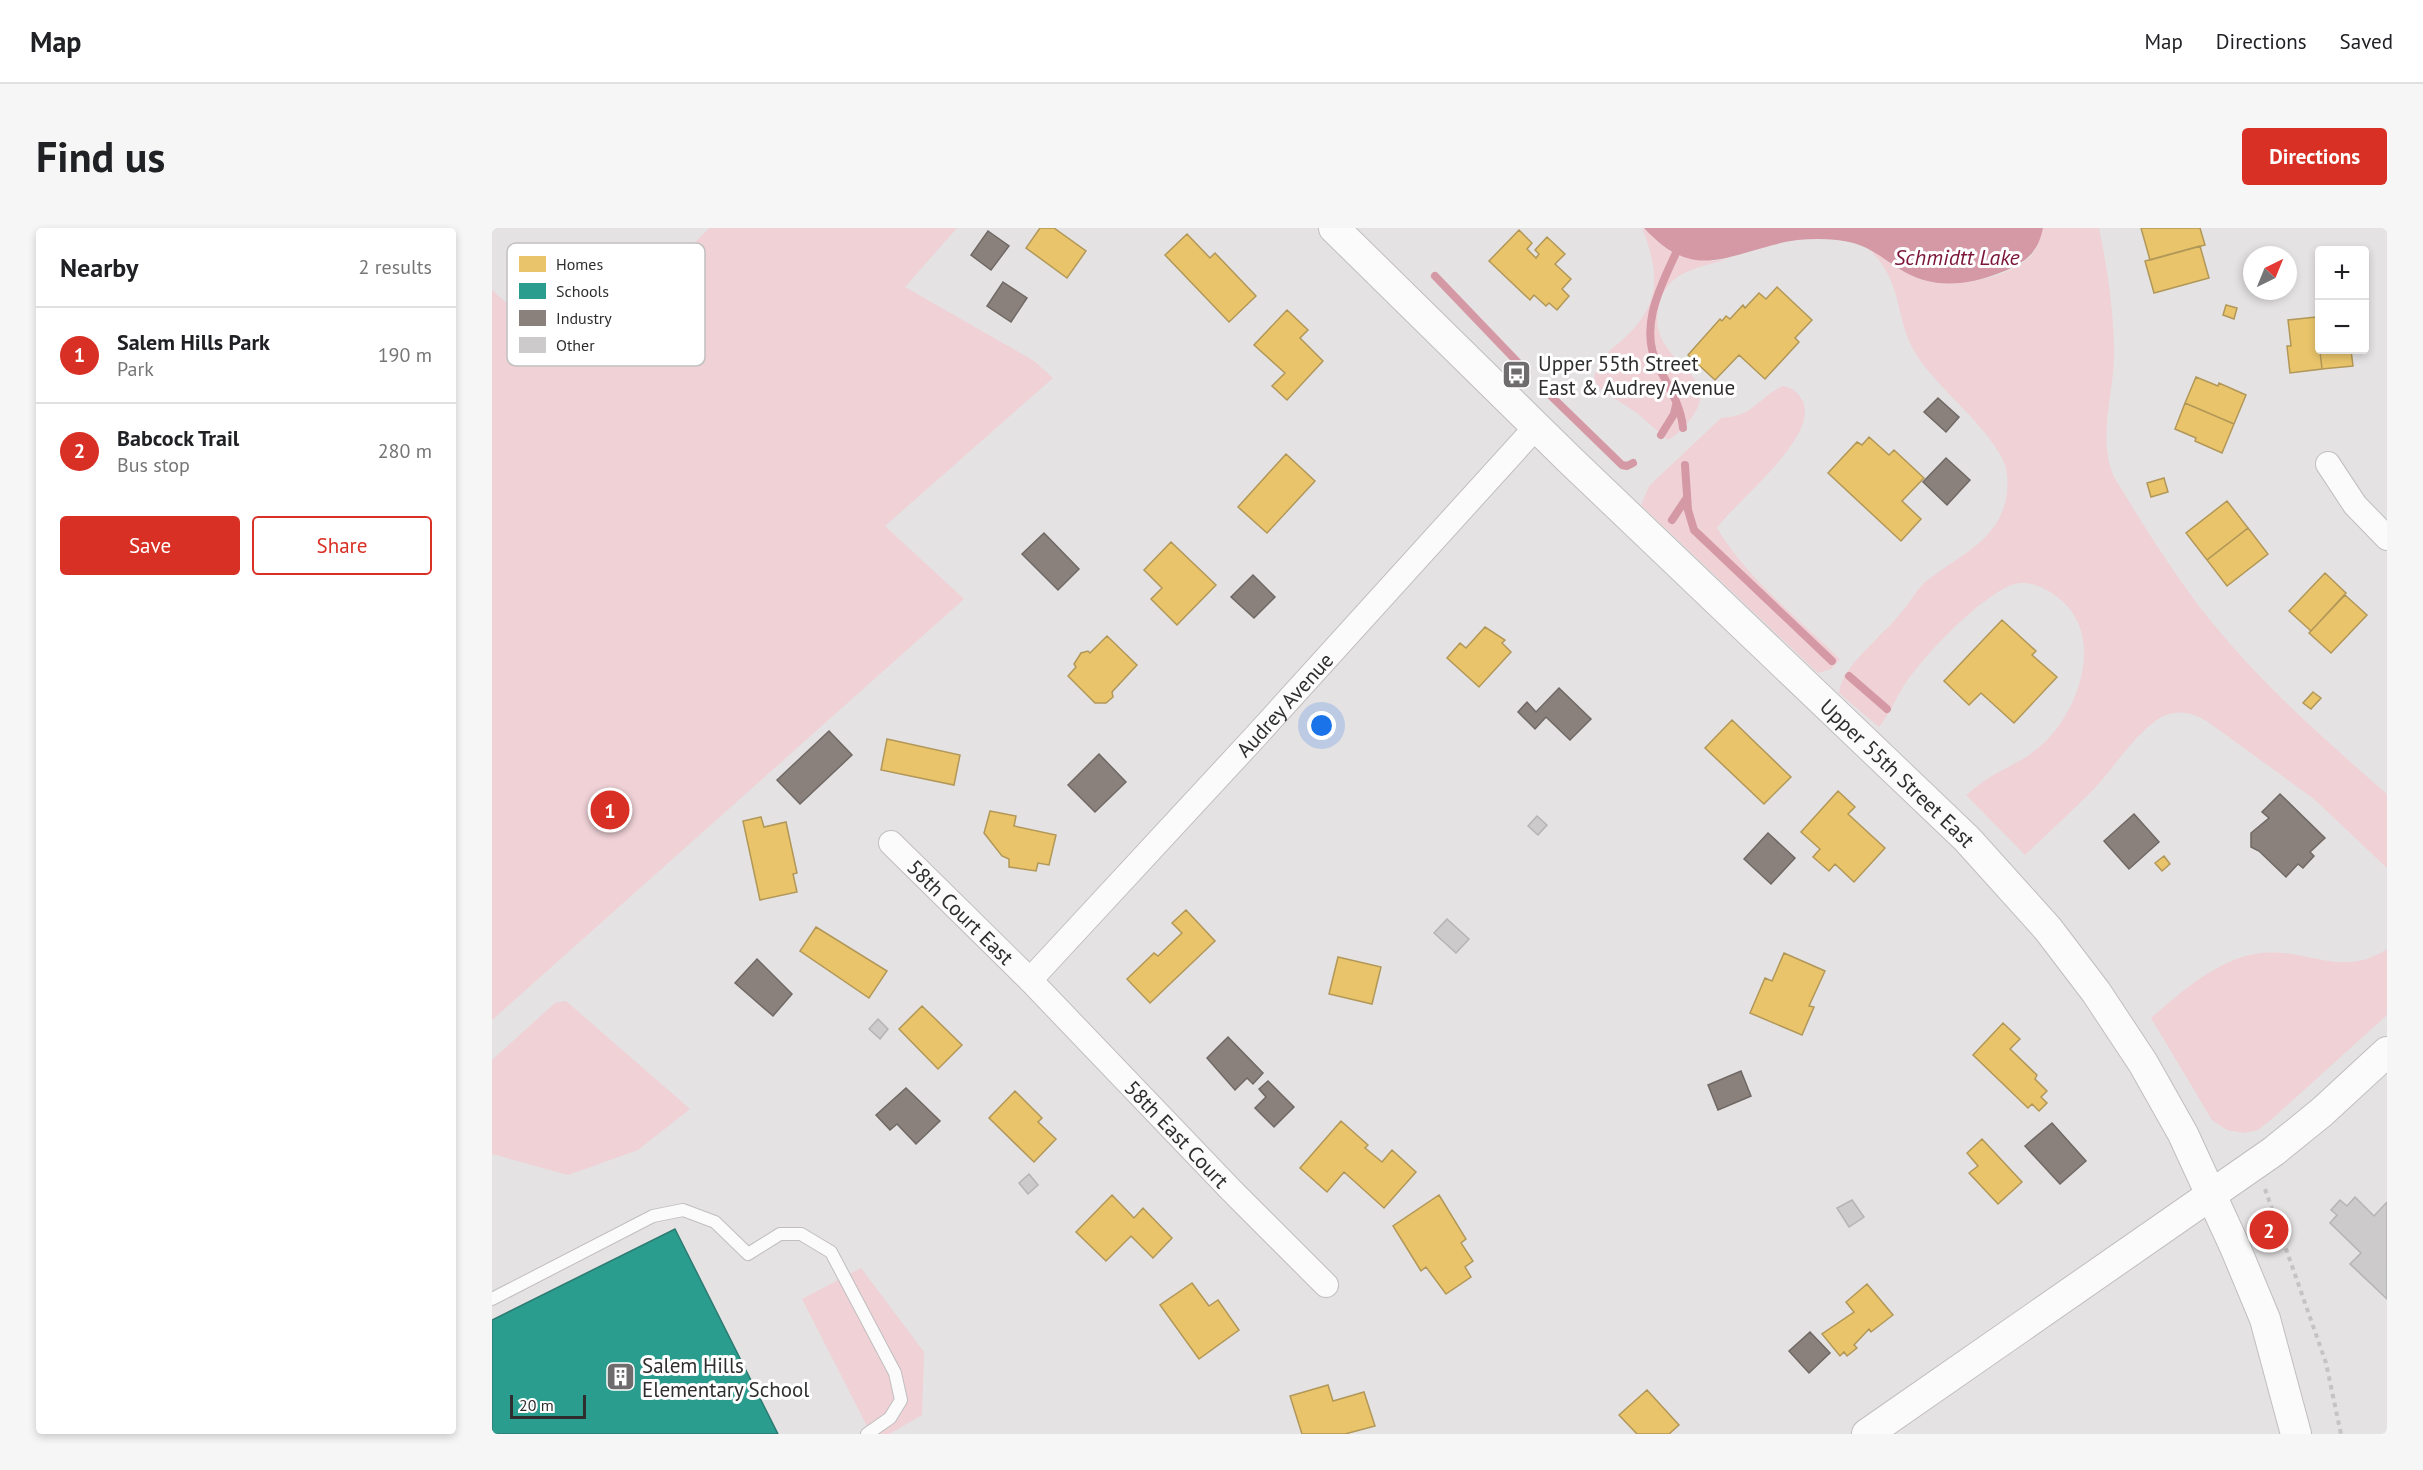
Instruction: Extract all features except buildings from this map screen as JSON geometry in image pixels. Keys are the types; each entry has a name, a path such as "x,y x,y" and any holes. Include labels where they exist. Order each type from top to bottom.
{"street":[{"name":"Upper 55th Street East","path":"1335,228 1536,427 1953,825 2036,914 2096,992 2143,1063 2174,1116 2212,1196 2265,1319 2296,1434"},
{"name":"Audrey Avenue","path":"1030,980 1536,427"},
{"path":"2328,464 2355,505 2387,538"},
{"name":"58th Court East","path":"891,843 1030,980"},
{"name":"58th East Court","path":"1030,980 1232,1191 1326,1284"},
{"path":"1867,1434 2255,1165 2314,1119 2387,1052"}],"lane":[{"path":"492,1299 653,1216 683,1210 715,1222 748,1254 780,1234 801,1234 831,1252 895,1373 901,1400 890,1418 867,1434"}],"path":[{"path":"2255,1165 2274,1212 2326,1363 2341,1434"}],"shaded area":[{"path":"709,228 957,228 905,287 1034,361 1053,378 885,526 964,599 492,1020 492,290 507,303 507,366 705,366 705,243 695,243"},
{"path":"1642,228 1668,249 1685,257 1712,261 1732,258 1679,276 1668,285 1661,297 1658,325 1662,341 1692,375 1698,386 1700,399 1689,421 1668,440 1637,413 1600,389 1594,379 1597,367 1603,358 1633,329 1650,303 1654,290 1654,276"},
{"path":"2043,228 2099,228 2105,257 2113,331 2114,363 2107,445 2114,477 2179,578 2202,610 2244,660 2290,707 2387,794 2387,868 2314,799 2208,722 2194,715 2180,712 2159,718 2138,736 2092,791 2025,855 1966,795 1984,781 2031,754 2046,741 2065,716 2081,679 2084,659 2083,640 2077,622 2067,606 2050,592 2036,585 2022,583 2011,585 1983,602 1953,628 1905,684 1879,727 1839,693 1849,669 1896,619 1924,583 1976,546 1987,535 2003,510 2007,493 2006,471 2002,458 1985,433 1933,376 1913,349 1888,273 1864,245 1905,272 1920,279 1932,282 1961,283 1993,277 2020,265 2035,251"},
{"path":"1783,386 1795,391 1803,402 1804,417 1799,433 1773,468 1717,528 1729,547 1758,581 1840,659 1831,669 1818,673 1641,505 1649,486 1721,418 1732,417 1749,410"},
{"path":"2387,949 2387,1015 2258,1130 2244,1133 2227,1130 2212,1120 2151,1018 2202,977 2230,961 2245,956 2278,953 2355,962 2371,958"},
{"path":"566,1001 690,1109 638,1150 568,1175 492,1154 492,1060 555,1003"},
{"path":"861,1268 924,1352 922,1415 889,1434 871,1434 802,1299"}],"water":[{"name":"Schmidtt Lake","path":"1644,228 2043,228 2034,251 2024,261 1989,277 1949,284 1923,280 1911,275 1869,250 1847,241 1797,240 1736,256 1705,260 1690,259 1675,253"}],"waterway":[{"path":"1676,253 1653,310 1650,339 1653,354 1677,404 1683,428"},
{"path":"1435,276 1527,372"},
{"path":"1550,395 1622,465 1627,466 1633,463"},
{"path":"1661,435 1674,414 1676,405"},
{"path":"1685,465 1688,510 1694,530 1832,661"},
{"path":"1672,520 1686,499"},
{"path":"1849,676 1887,709"}],"place":[{"name":"Upper 55th Street East & Audrey Avenue","path":"1517,375"},
{"name":"Salem Hills Park","path":"610,810"},
{"name":"Babcock Trail","path":"2269,1230"},
{"name":"Salem Hills Elementary School","path":"621,1377"}]}
